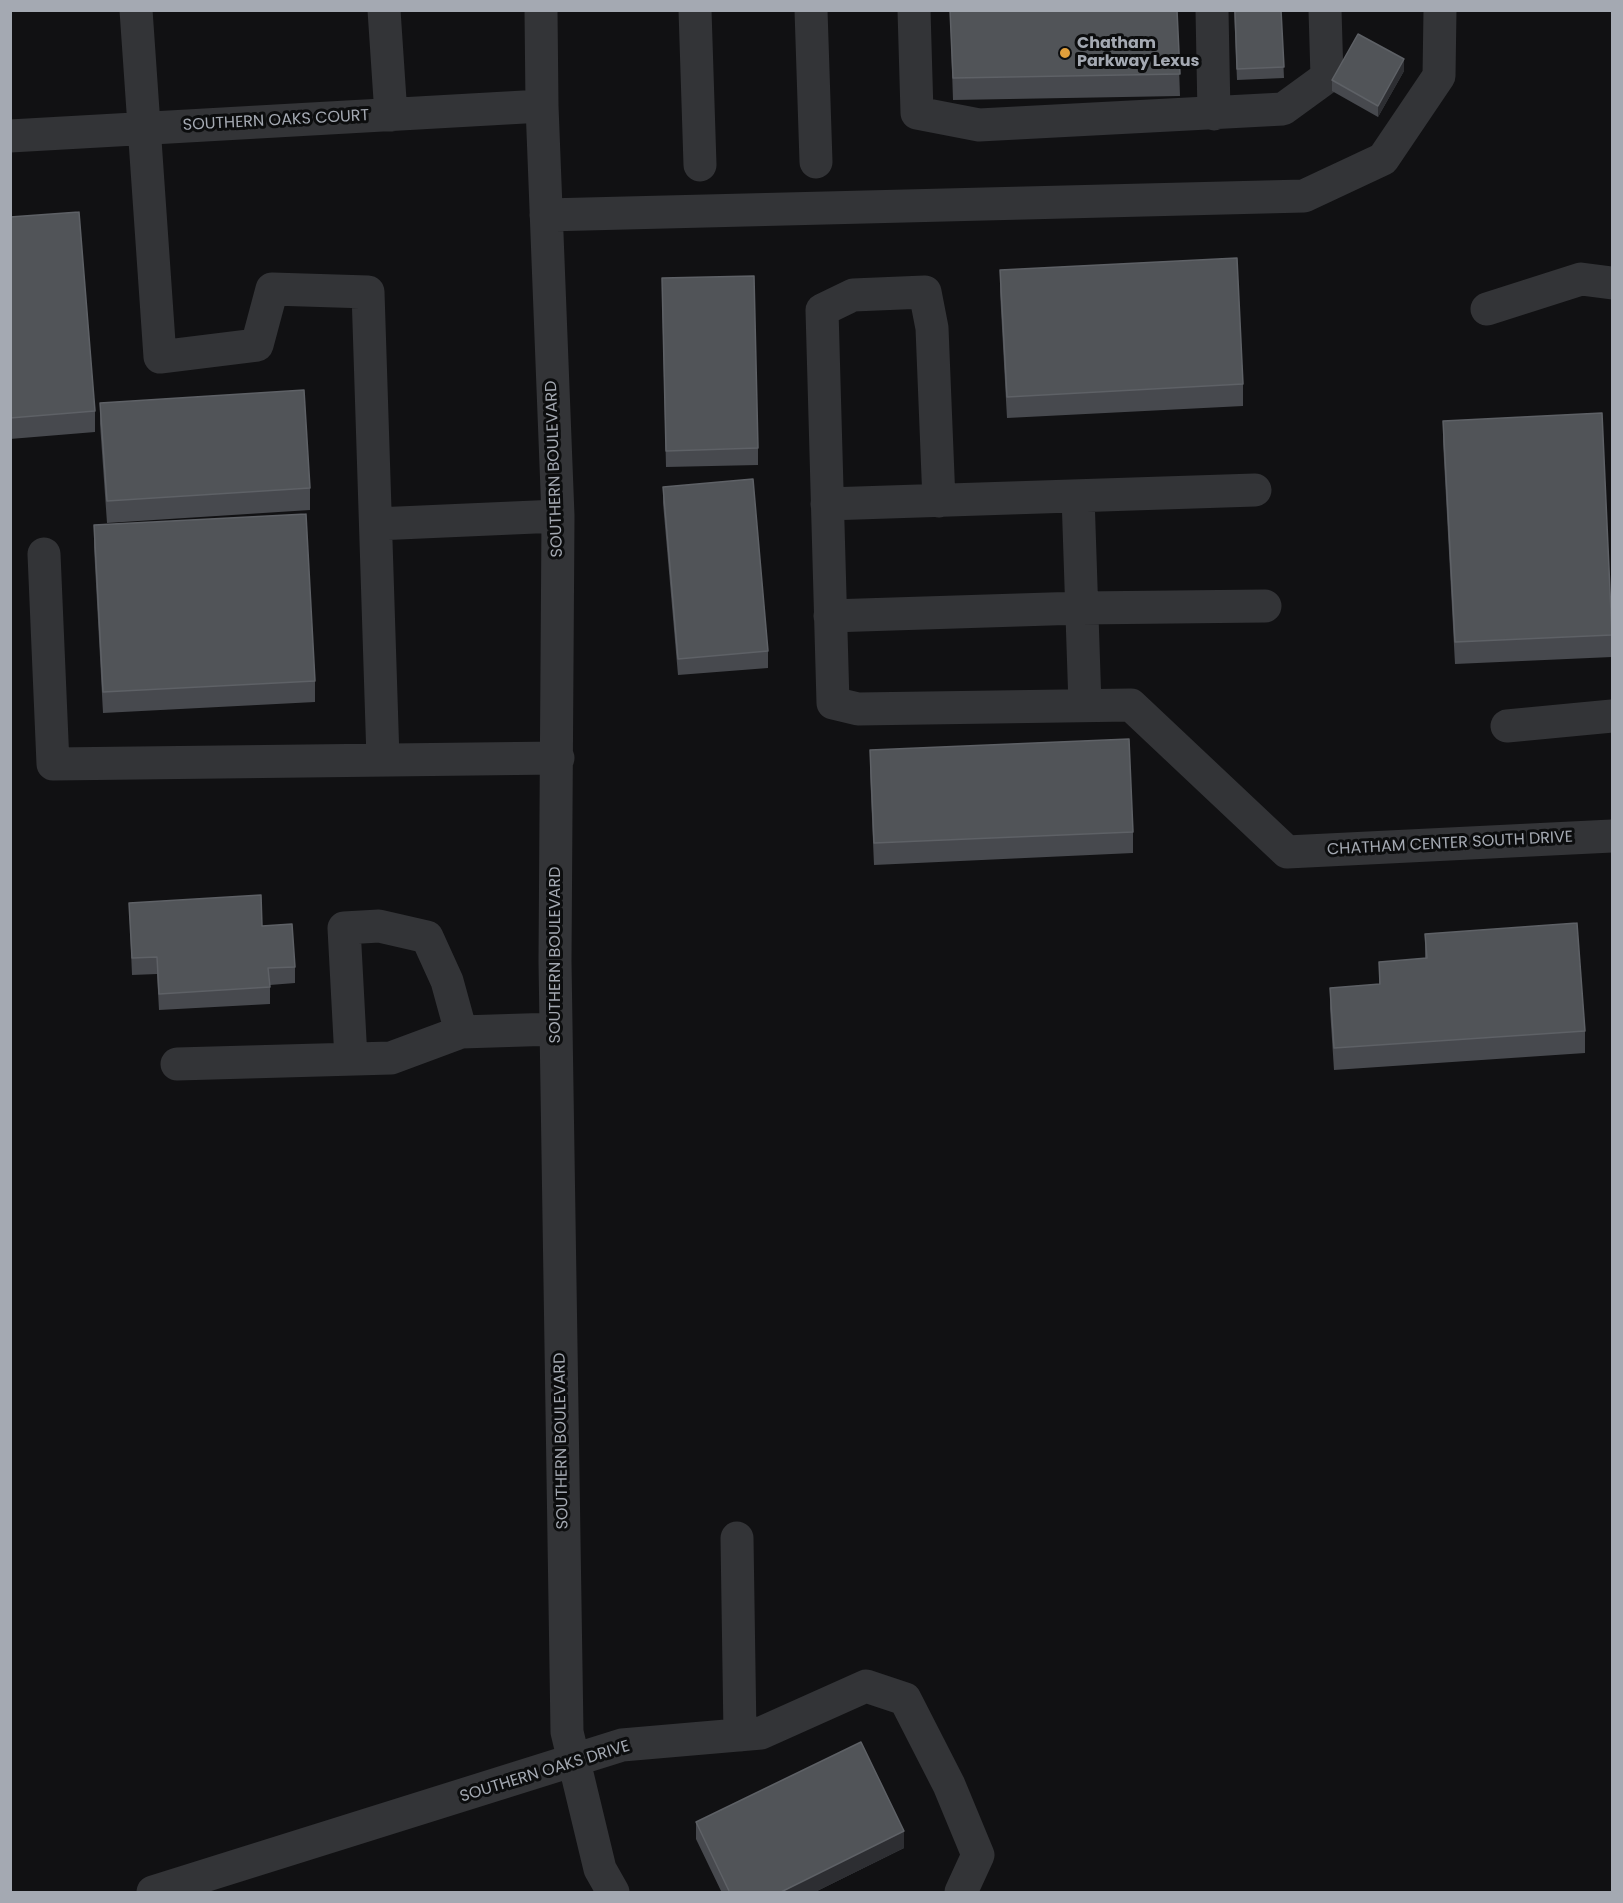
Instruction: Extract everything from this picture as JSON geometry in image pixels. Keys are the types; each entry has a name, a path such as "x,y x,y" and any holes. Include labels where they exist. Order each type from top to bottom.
{"street":[{"path":"136,10 160,357 257,345 272,289 368,292 383,759"},
{"path":"384,10 391,115"},
{"name":"SOUTHERN BOULEVARD","path":"541,10 542,106 558,516 556,1029 567,1732 600,1869 614,1893"},
{"path":"695,10 700,165"},
{"path":"811,10 816,162"},
{"path":"914,10 916,113 979,125 1283,109 1327,76 1325,10"},
{"path":"1212,10 1214,114"},
{"path":"546,215 1304,196 1383,159 1439,76 1440,10"},
{"name":"SOUTHERN OAKS COURT","path":"10,136 542,106"},
{"path":"1486,309 1581,279 1612,283"},
{"path":"939,501 932,328 925,292 853,295 822,310 833,703 858,709 1084,705 1078,496"},
{"path":"827,504 1255,490"},
{"path":"376,524 558,516"},
{"path":"44,554 53,764 558,758"},
{"path":"830,616 1081,608 1265,606"},
{"name":"CHATHAM CENTER SOUTH DRIVE","path":"1084,705 1131,705 1287,852 1612,836"},
{"path":"1507,726 1612,716"},
{"path":"351,1059 344,928 378,926 426,937 447,981 461,1032"},
{"path":"177,1064 391,1058 461,1032 556,1029"},
{"path":"737,1538 740,1735"},
{"name":"SOUTHERN OAKS DRIVE","path":"153,1893 622,1745 761,1733 866,1686 905,1699 949,1785 978,1855 961,1893"}],"building":[{"name":"Chatham Parkway Lexus","path":"950,10 1177,10 1180,74 953,78"},
{"path":"1235,10 1281,10 1284,67 1237,69"},
{"path":"1358,34 1404,59 1378,106 1332,80"},
{"path":"79,212 95,411 10,418 10,217"},
{"path":"1237,258 1243,384 1007,397 1000,270"},
{"path":"754,276 758,448 666,451 662,278"},
{"path":"304,390 310,488 107,501 100,403"},
{"path":"1602,413 1612,635 1455,642 1443,421"},
{"path":"753,479 768,651 678,659 663,487"},
{"path":"306,514 315,681 103,692 94,525"},
{"path":"1129,739 1133,832 874,843 870,750"},
{"path":"261,895 262,926 292,924 295,967 268,968 270,987 159,994 157,957 132,958 129,903"},
{"path":"1577,923 1585,1031 1334,1048 1330,988 1380,984 1379,962 1427,958 1425,934"},
{"path":"861,1742 904,1831 779,1893 730,1893 696,1822"}],"place":[{"name":"Chatham Parkway Lexus","path":"1065,53"}]}
